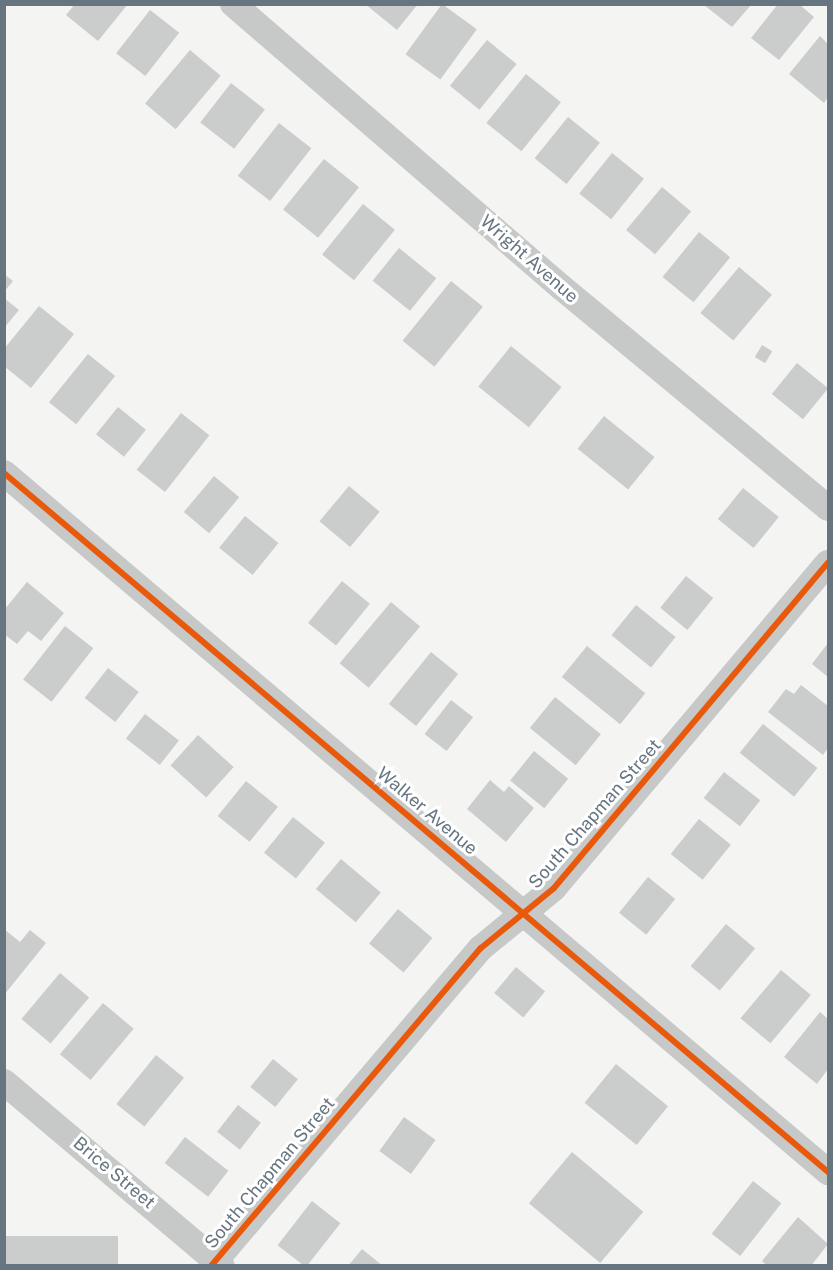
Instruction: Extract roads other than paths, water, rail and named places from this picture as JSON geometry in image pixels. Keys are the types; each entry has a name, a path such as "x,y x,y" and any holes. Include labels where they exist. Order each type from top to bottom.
{"street":[{"name":"Wright Avenue","path":"233,4 561,287 828,508"},
{"name":"Walker Avenue","path":"4,473 828,1172"},
{"name":"South Chapman Street","path":"216,1264 481,948 526,914 554,888 828,563"},
{"name":"Brice Street","path":"4,1082 216,1264"}]}
